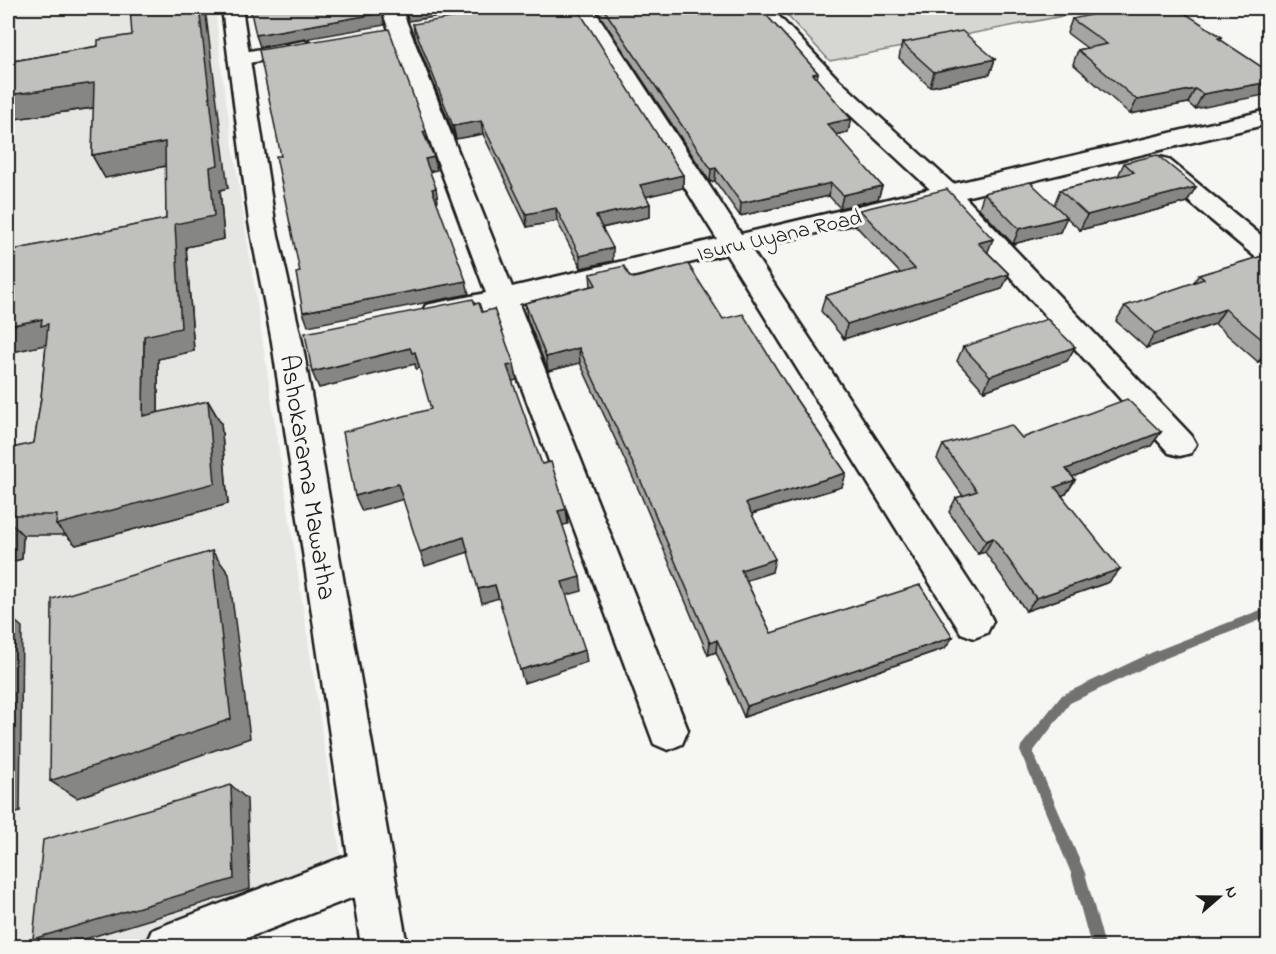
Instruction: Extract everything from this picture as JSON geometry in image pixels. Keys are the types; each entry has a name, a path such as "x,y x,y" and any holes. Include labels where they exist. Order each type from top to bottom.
{"street":[{"name":"Ashokarama Mawatha","path":"232,8 262,222 298,340 384,946"},
{"path":"391,8 668,730"},
{"path":"583,8 974,621"},
{"path":"761,8 828,82 949,194 1180,444"},
{"path":"239,59 319,45"},
{"name":"Isuru Uyana Road","path":"412,317 502,299 1269,117"},
{"path":"1140,147 1269,254"},
{"path":"168,946 372,868"}],"shaded area":[{"path":"8,8 215,8 222,74 344,878 148,946 8,946"},
{"path":"780,8 1104,8 830,61"}],"building":[{"path":"130,8 199,8 218,165 210,167 214,216 175,224 181,328 144,336 143,416 208,401 215,483 56,525 57,515 8,515 8,449 34,443 48,324 41,326 42,319 8,326 8,251 166,219 165,142 92,155 94,83 8,95 8,62 98,46 98,40 132,35"},
{"path":"250,8 380,8 382,13 256,35"},
{"path":"514,8 577,8 683,175 640,185 650,204 596,216 613,248 580,256 556,208 526,214 481,121 453,126 413,24"},
{"path":"603,8 760,8 818,73 813,74 851,119 827,124 882,186 843,195 831,183 741,203 716,168 711,169"},
{"path":"1122,8 1177,8 1222,37 1218,38 1269,72 1269,82 1203,94 1195,89 1137,100 1078,50 1107,44 1072,19"},
{"path":"389,29 426,131 423,132 434,157 425,159 436,188 432,189 466,281 303,312 296,273 300,272 276,156 281,156 259,50"},
{"path":"962,31 995,59 934,72 902,43"},
{"path":"1157,155 1196,187 1087,215 1060,190 1134,172 1124,163"},
{"path":"1030,182 1067,217 1019,229 984,193"},
{"path":"947,189 993,239 978,243 1009,274 847,324 825,296 915,269 860,210"},
{"path":"1269,254 1269,345 1225,309 1155,333 1125,306 1204,279 1199,275"},
{"path":"688,264 723,319 743,314 791,392 846,473 746,503 775,559 741,570 771,633 920,585 953,637 747,706 717,640 710,643 640,479 579,348 546,357 525,303 596,285 590,274 624,266 630,277 634,278"},
{"path":"473,299 475,304 479,303 482,312 494,309 514,364 507,366 542,464 551,462 566,509 558,511 580,577 562,582 585,650 520,670 495,585 478,589 464,537 420,552 398,484 355,496 343,432 431,409 415,352 412,353 410,348 312,372 305,333"},
{"path":"1047,319 1075,347 990,376 963,347"},
{"path":"1127,399 1161,432 1066,469 1075,480 1055,487 1120,569 1036,598 993,538 986,541 956,498 977,491 943,445 1011,425 1022,438"},
{"path":"212,551 231,719 50,781 52,599"},
{"path":"231,785 234,879 33,939 43,840"}],"waterway":[{"path":"1098,946 1078,873 1026,751 1066,699 1157,656 1268,612"}]}
